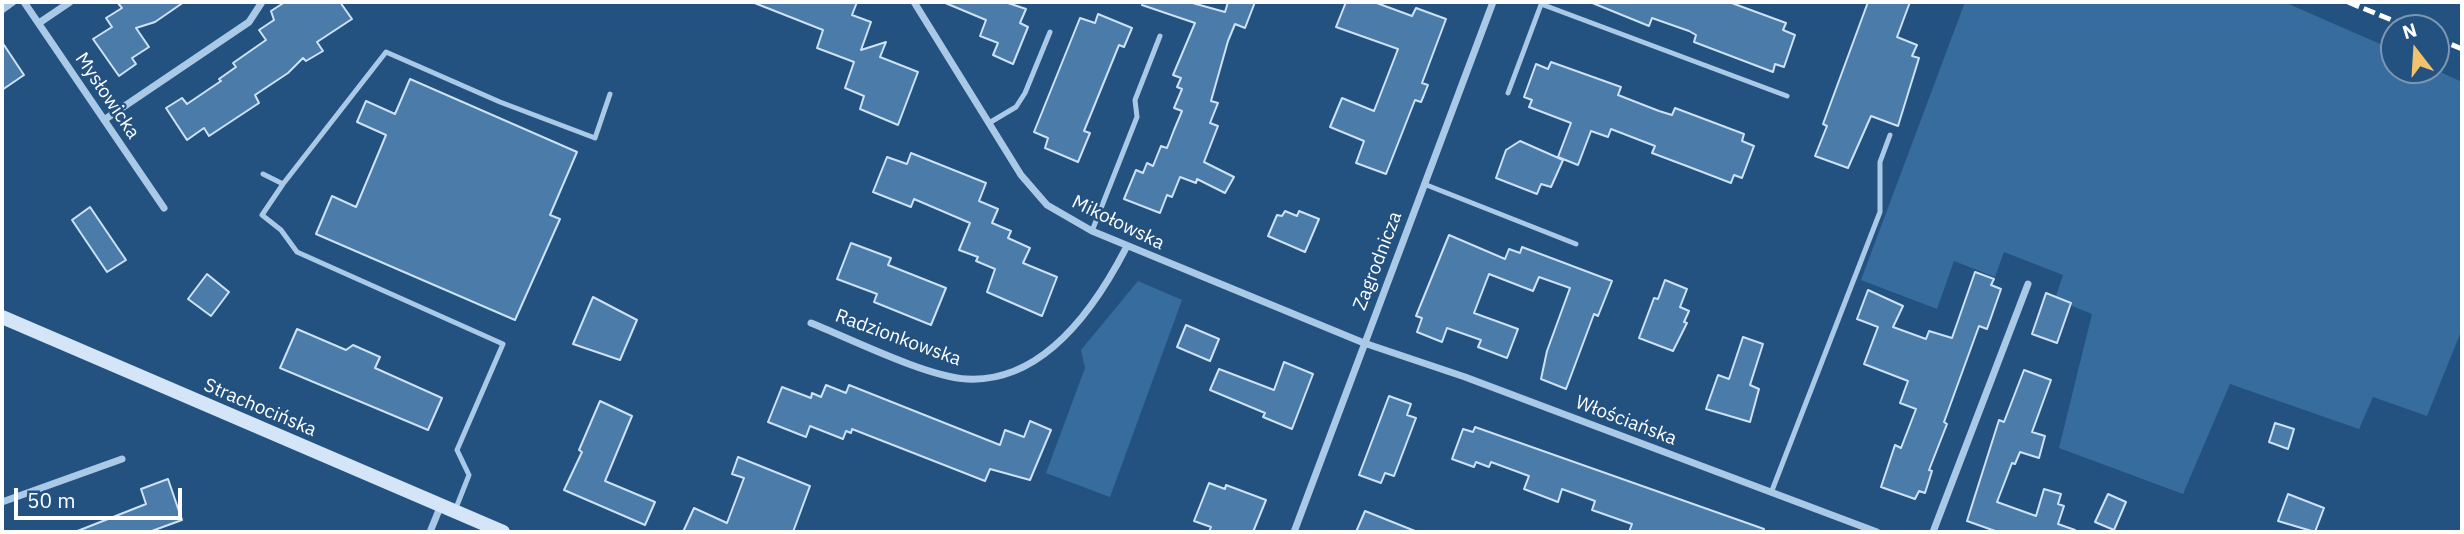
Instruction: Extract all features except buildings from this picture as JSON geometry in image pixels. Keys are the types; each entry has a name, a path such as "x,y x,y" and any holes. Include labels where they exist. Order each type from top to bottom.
{"main road":[{"name":"Strachocińska","path":"2,317 503,532"}],"street":[{"path":"2,10 13,2"},
{"name":"Mysłowicka","path":"24,2 164,208"},
{"path":"39,23 70,2"},
{"path":"104,120 249,22 262,2"},
{"name":"Mikołowska","path":"914,2 1021,175 1047,205 1126,248 1364,344"},
{"name":"Zagrodnicza","path":"1294,532 1490,3"},
{"name":"Radzionkowska","path":"811,323 931,371 966,380 998,377 1030,365 1057,345 1111,276 1126,248"},
{"path":"1933,532 2028,284"},
{"name":"Włościańska","path":"1364,344 1465,377 1877,532"},
{"path":"2,502 122,459"},
{"path":"430,532 448,508"}],"lane":[{"path":"1508,93 1542,3 1787,96"},
{"path":"989,123 1016,107 1050,32"},
{"path":"1092,231 1137,117 1135,100 1160,36"},
{"path":"448,508 469,475 457,450 503,344 297,252 281,230 262,215 386,52 500,102 595,138 610,94"},
{"path":"1771,493 1880,212 1880,162 1890,135"},
{"path":"263,174 283,184"},
{"path":"1424,184 1576,244"}],"shaded area":[{"path":"1965,2 2284,2 2380,44 2380,84 2450,84 2450,76 2462,82 2462,329 2427,416 2373,397 2359,429 2230,384 2183,494 2059,448 2092,314 2055,299 2063,275 2004,252 1995,277 1954,261 1937,309 1861,280"},
{"path":"1138,281 1182,300 1110,497 1046,473 1085,368 1081,350"}],"railway":[{"path":"2348,2 2380,15"},
{"path":"2450,44 2462,49"}]}
